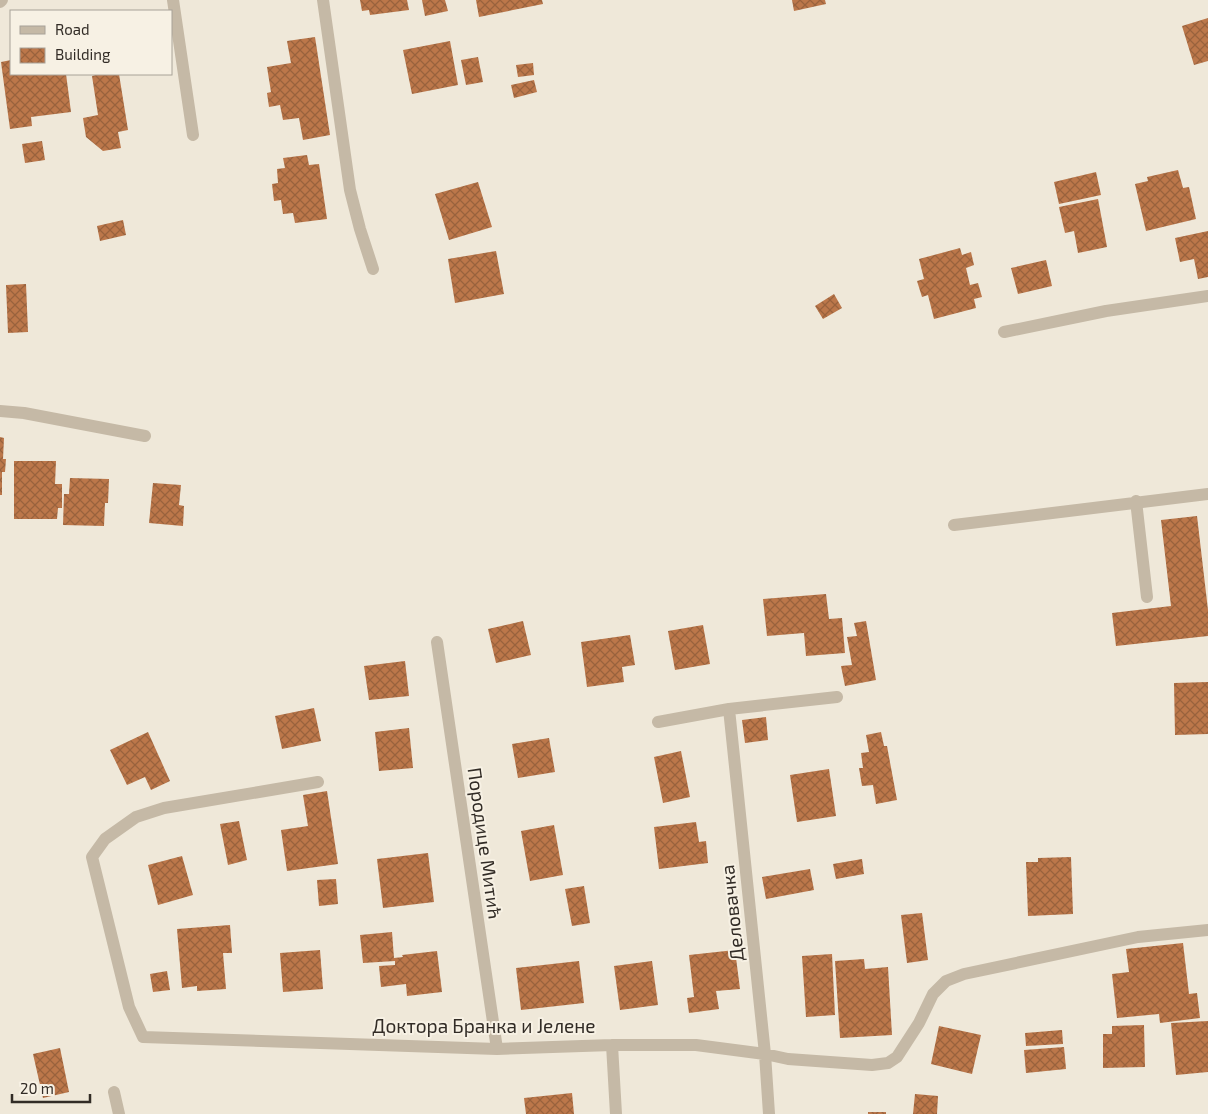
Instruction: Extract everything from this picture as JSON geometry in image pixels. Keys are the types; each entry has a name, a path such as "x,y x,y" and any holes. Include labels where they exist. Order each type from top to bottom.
{"street":[{"path":"174,0 193,134"},
{"path":"323,0 350,190 373,269"},
{"path":"1004,332 1106,312 1208,296"},
{"path":"0,411 24,413 145,436"},
{"path":"954,524 1208,494"},
{"path":"1136,501 1147,598"},
{"name":"Породице Митић","path":"437,642 497,1049"},
{"path":"658,722 729,709 837,697"},
{"name":"Деловачка","path":"729,709 765,1054 769,1114"},
{"name":"Доктора Бранка и Јелене","path":"318,782 164,808 136,818 104,839 92,858 129,1007 143,1037 497,1049 612,1045 696,1045 788,1059 872,1065 888,1063 897,1057 933,994 946,981 964,974 1138,937 1208,930"},
{"path":"612,1045 616,1114"},
{"path":"114,1092 119,1114"}],"building":[{"path":"360,0 407,0 409,10 370,15 369,10 362,11"},
{"path":"422,0 445,0 448,11 425,16"},
{"path":"476,0 542,0 543,4 479,17"},
{"path":"792,0 825,0 826,4 794,11"},
{"path":"1208,18 1208,61 1194,65 1182,26"},
{"path":"315,37 330,135 303,140 299,118 283,120 280,105 269,107 267,93 271,92 267,67 291,63 287,41"},
{"path":"450,41 458,85 412,94 403,50"},
{"path":"478,57 483,82 466,85 461,60"},
{"path":"10,60 10,75 66,75 71,112 31,117 32,126 10,129 1,62"},
{"path":"533,63 534,75 518,77 516,65"},
{"path":"119,75 128,130 118,132 121,148 103,151 86,137 83,118 98,115 92,76"},
{"path":"534,80 537,92 514,98 511,85"},
{"path":"42,141 45,160 25,163 22,144"},
{"path":"307,155 309,165 319,164 327,219 295,223 293,213 283,214 281,200 274,201 272,184 278,183 277,169 285,168 283,158"},
{"path":"1178,170 1183,188 1189,187 1196,219 1146,231 1135,184 1148,181 1147,177"},
{"path":"1096,172 1101,195 1059,204 1054,182"},
{"path":"478,182 492,227 449,240 435,194"},
{"path":"1098,199 1107,247 1078,253 1074,231 1065,233 1059,207"},
{"path":"123,220 126,235 100,241 97,226"},
{"path":"1208,231 1208,277 1198,279 1194,259 1180,262 1175,238"},
{"path":"960,248 962,255 971,252 974,265 966,268 970,285 978,283 982,297 974,299 976,308 934,319 928,295 922,297 917,281 924,279 919,259"},
{"path":"496,251 504,294 455,303 448,259"},
{"path":"1046,260 1052,286 1018,294 1011,268"},
{"path":"26,284 28,332 8,333 6,285"},
{"path":"834,294 842,308 823,319 815,306"},
{"path":"0,437 4,438 3,459 6,459 5,472 2,472 2,495 0,495"},
{"path":"14,461 56,461 55,484 62,484 62,508 58,508 57,519 14,519"},
{"path":"70,478 109,479 108,503 105,503 104,526 63,525 64,494 69,494"},
{"path":"153,483 181,485 179,505 184,506 183,526 149,523"},
{"path":"1197,516 1208,610 1208,636 1116,646 1112,613 1171,606 1161,520"},
{"path":"826,594 829,619 842,618 845,653 806,656 804,633 767,636 763,599"},
{"path":"523,621 531,655 496,663 488,629"},
{"path":"866,621 876,680 845,686 841,666 852,665 847,637 857,636 854,623"},
{"path":"703,625 710,664 675,670 668,631"},
{"path":"630,635 635,665 622,667 624,682 587,687 581,642"},
{"path":"405,661 409,696 369,700 364,666"},
{"path":"1208,682 1208,734 1175,735 1174,683"},
{"path":"314,708 321,741 282,749 275,716"},
{"path":"766,717 768,740 745,743 742,720"},
{"path":"409,728 413,768 379,771 375,732"},
{"path":"148,732 170,781 151,790 145,777 127,785 110,750"},
{"path":"881,732 884,746 887,746 897,800 876,804 873,785 862,786 859,768 863,768 861,753 869,752 866,735"},
{"path":"549,738 555,772 518,778 512,744"},
{"path":"681,751 690,797 663,803 654,757"},
{"path":"829,769 836,816 797,822 790,775"},
{"path":"327,791 338,864 287,871 281,830 308,826 303,795"},
{"path":"239,821 247,860 228,865 220,824"},
{"path":"696,822 699,842 706,841 708,863 659,869 654,827"},
{"path":"554,825 563,875 530,881 521,831"},
{"path":"428,853 434,902 383,908 377,859"},
{"path":"182,856 193,895 158,905 148,865"},
{"path":"1071,857 1073,914 1028,916 1026,862 1038,862 1038,858"},
{"path":"862,859 864,874 836,879 833,864"},
{"path":"810,869 814,890 766,899 762,877"},
{"path":"336,879 338,904 319,906 317,880"},
{"path":"584,886 590,923 572,926 565,889"},
{"path":"922,913 928,960 907,963 901,915"},
{"path":"230,925 232,953 223,953 226,989 197,991 197,986 182,988 177,929"},
{"path":"392,932 394,958 403,957 402,955 437,951 442,992 407,996 406,984 381,987 379,966 395,965 395,961 363,963 360,935"},
{"path":"1183,943 1189,994 1197,993 1200,1018 1160,1023 1159,1014 1117,1018 1112,974 1129,972 1126,949"},
{"path":"320,950 323,989 283,992 280,953"},
{"path":"735,950 740,989 716,991 719,1009 689,1013 687,998 694,997 689,955"},
{"path":"832,954 835,1015 806,1017 802,956"},
{"path":"864,959 865,969 888,967 892,1035 840,1038 835,961"},
{"path":"579,961 584,1003 521,1010 516,968"},
{"path":"652,961 658,1005 620,1010 614,966"},
{"path":"167,971 170,990 153,992 150,974"},
{"path":"1208,1021 1208,1072 1176,1075 1171,1023"},
{"path":"1144,1025 1145,1067 1103,1068 1103,1034 1112,1034 1112,1026"},
{"path":"939,1026 981,1035 972,1074 931,1064"},
{"path":"1062,1030 1063,1044 1026,1046 1025,1033"},
{"path":"1064,1047 1066,1069 1026,1073 1024,1050"},
{"path":"60,1048 69,1092 43,1098 33,1054"},
{"path":"572,1093 574,1114 526,1114 524,1098"},
{"path":"915,1094 938,1096 937,1114 913,1114"},
{"path":"868,1112 886,1112 886,1114 868,1114"}]}
